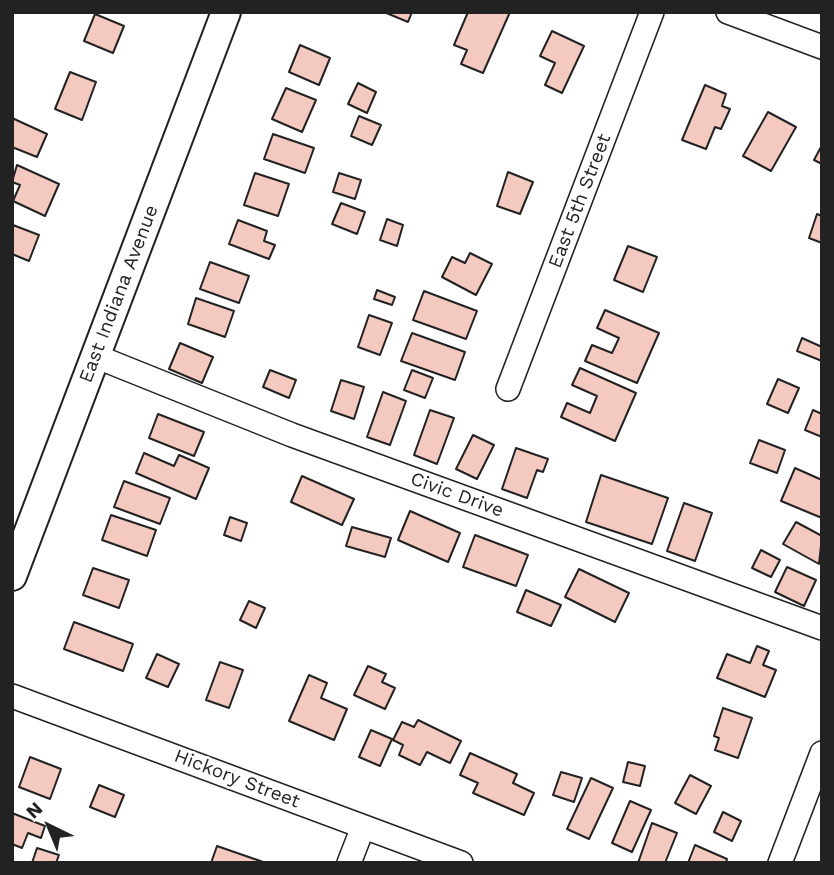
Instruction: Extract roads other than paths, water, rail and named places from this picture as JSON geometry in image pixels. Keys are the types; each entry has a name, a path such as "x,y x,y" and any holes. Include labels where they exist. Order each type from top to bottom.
{"main road":[{"name":"East Indiana Avenue","path":"12,576 226,12"}],"street":[{"name":"East 5th Street","path":"508,389 652,12"},
{"path":"728,12 822,47"},
{"name":"Civic Drive","path":"95,356 292,435 822,628"},
{"name":"Hickory Street","path":"12,696 461,863"},
{"path":"780,863 822,753"},
{"path":"349,863 363,827"}]}
